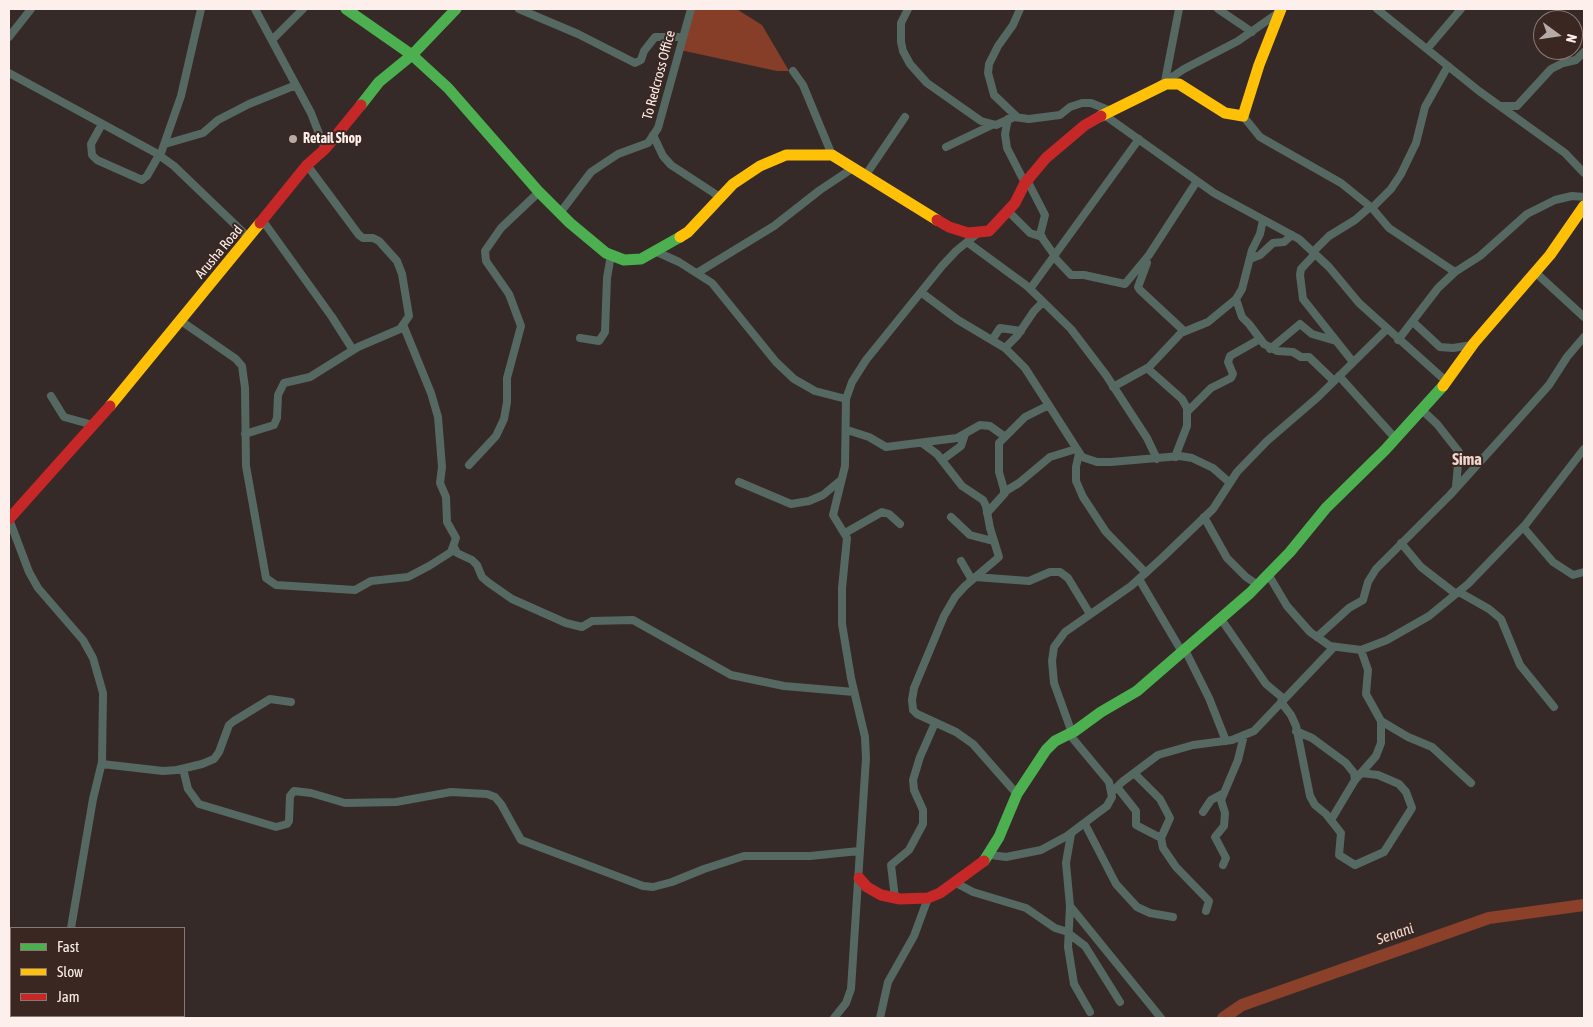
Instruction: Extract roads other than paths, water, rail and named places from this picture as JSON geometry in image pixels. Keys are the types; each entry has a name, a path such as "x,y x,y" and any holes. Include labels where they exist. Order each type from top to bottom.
{"street":[{"path":"102,124 91,144 92,155 97,160 142,180 147,176 160,156 165,144 186,78 201,9"},
{"path":"255,9 273,39 311,113 325,149"},
{"path":"273,39 303,9"},
{"path":"346,9 412,54 448,88 539,192 560,213 592,243 611,255 624,260 641,259 657,252 688,232 733,184 774,159 786,155 832,155 949,227 968,233 989,230 1015,203 1026,182 1046,158 1085,125 1162,84 1252,32 1280,11"},
{"name":"Arusha Road","path":"9,519 93,425 181,321 307,165 325,149 379,82 412,54 456,9"},
{"path":"519,9 578,34 635,63 641,60 644,51 655,37 682,37"},
{"name":"To Redcross Office","path":"560,213 591,172 618,154 648,143 658,128 667,102 682,37 691,9"},
{"path":"908,9 901,23 901,42 903,51 910,64 927,83 953,103 981,121 992,125"},
{"path":"1013,118 994,95 988,73 989,64 998,46 1013,25 1020,9"},
{"path":"1162,84 1179,9"},
{"path":"1218,9 1252,32"},
{"path":"1377,9 1499,106 1565,153 1584,173"},
{"path":"1427,49 1461,9"},
{"path":"9,37 27,10"},
{"path":"1243,116 1249,105 1265,48 1280,11"},
{"path":"1499,106 1517,106 1551,69 1563,63 1576,60 1584,52"},
{"path":"1353,362 1307,305 1302,292 1300,275 1302,269 1329,236 1355,220 1391,189 1401,174 1416,143 1425,107 1448,66"},
{"path":"793,71 803,84 832,155"},
{"path":"9,73 160,156 174,166 249,238"},
{"path":"165,144 203,132 218,120 249,104 296,84"},
{"path":"1162,84 1179,84 1225,113 1243,116 1260,137 1341,183 1371,207 1389,228 1455,272"},
{"path":"946,147 992,125 1013,118 1029,120 1060,115 1070,107 1082,103 1091,104 1107,113 1196,181 1292,235 1314,253 1359,303 1446,382"},
{"path":"865,176 905,117"},
{"path":"1013,118 1005,134 1007,148 1045,216 1040,229 1042,237 1055,257 1071,275 1084,275 1123,284 1131,278 1149,254 1196,181"},
{"path":"653,135 663,156 671,165 720,197"},
{"path":"1030,289 1139,139"},
{"path":"245,434 274,425 277,418 278,394 284,383 310,377 353,350 404,327 409,316 402,274 397,261 380,242 373,238 363,238 359,235 307,165"},
{"path":"697,274 774,226 820,190 853,168"},
{"path":"470,464 496,436 504,419 507,402 507,378 522,326 509,294 486,261 485,251 501,228 539,192"},
{"path":"1398,340 1438,288 1455,272 1480,256 1527,214 1556,200 1572,196 1584,197"},
{"path":"859,878 876,893 896,898 928,898 956,883 974,870 990,855 1017,794 1046,750 1055,741 1137,691 1258,585 1326,508 1422,410 1446,382 1472,345 1550,255 1584,206"},
{"path":"1008,211 1030,233 1042,237"},
{"path":"1113,387 1147,368 1160,358 1176,337 1184,331 1208,322 1236,299 1242,289 1252,250 1260,234 1263,220"},
{"path":"263,221 332,317 353,350"},
{"path":"834,1018 846,1003 851,989 859,878 858,851 865,737 854,692 842,624 842,588 848,546 845,533 833,515 841,480 847,430 846,399 852,382 866,360 942,266 978,233"},
{"path":"1250,260 1260,255 1272,243 1284,242 1292,235"},
{"path":"967,242 1030,289 1071,329 1147,438 1157,459"},
{"path":"657,252 679,262 712,283 776,362 794,379 829,397 846,399"},
{"path":"1149,254 1138,286 1155,306 1184,331"},
{"path":"580,338 598,341 605,332 607,278 611,255"},
{"path":"1534,272 1584,317"},
{"path":"922,293 958,320 1005,348 1032,376 1048,406 1082,457 1097,462 1175,457 1192,458 1202,462 1230,483"},
{"path":"1236,299 1242,317 1270,349 1293,352 1301,357 1309,357 1336,379 1395,438"},
{"path":"1005,348 1021,331 1034,311 1044,302"},
{"path":"181,321 236,358 242,366 245,388 246,466 264,574 268,581 276,585 355,590 371,581 408,576 429,566 451,552 454,546 455,533 447,522 446,497 440,483 442,467 438,417 431,393 404,327"},
{"path":"1413,322 1440,347 1453,348 1472,345"},
{"path":"1270,349 1300,324 1312,334 1336,341"},
{"path":"992,340 1000,328 1021,331"},
{"path":"1206,911 1209,901 1168,858 1161,838 1136,825 1136,811 1109,782 1070,733 1054,683 1052,661 1054,647 1065,632 1146,573 1213,509 1237,472 1267,440 1336,379 1387,329"},
{"path":"1317,637 1349,608 1363,600 1368,582 1376,568 1456,489 1549,385 1567,357 1584,336"},
{"path":"1188,411 1211,388 1231,378 1233,374 1228,362 1230,356 1260,339"},
{"path":"1147,368 1182,399 1188,411 1187,426 1175,457"},
{"path":"51,396 64,417 93,425"},
{"path":"987,513 1004,496 997,448 1004,436 1025,417 1048,406"},
{"path":"1422,410 1437,424 1459,452 1456,489"},
{"path":"847,430 869,437 886,447 957,438 974,426 985,424 995,428 1004,436"},
{"path":"942,460 961,446 965,434"},
{"path":"922,443 942,460 962,486 983,500 999,557 955,597 944,616 914,688 913,710 917,714 956,732 973,744 1017,794"},
{"path":"1268,574 1287,606 1310,632 1334,647 1361,650 1387,640 1429,616 1457,593 1523,527 1584,448"},
{"path":"1004,492 1050,458 1078,451"},
{"path":"1078,451 1076,481 1084,497 1106,532 1146,573"},
{"path":"739,482 791,504 809,501 823,495 841,480"},
{"path":"845,533 882,512 889,514 900,524"},
{"path":"1204,517 1227,558 1246,577 1258,585"},
{"path":"951,518 970,535 993,541"},
{"path":"9,519 22,556 38,588 83,640 93,658 103,693 102,764 93,799 71,927"},
{"path":"1523,527 1553,562 1573,575 1584,572"},
{"path":"1401,543 1421,568 1457,593 1489,609 1501,619 1520,665 1554,707"},
{"path":"454,546 457,553 477,565 484,580 512,599 566,623 582,626 592,621 633,620 674,641 684,649 731,675 784,686 854,692"},
{"path":"961,561 974,579"},
{"path":"974,579 1029,581 1050,572 1060,572 1068,578 1090,614"},
{"path":"1139,579 1184,651 1213,706 1226,740"},
{"path":"1221,619 1266,684 1282,700 1291,715 1310,796 1315,805 1338,827 1342,838 1339,855 1343,860 1358,865 1384,852 1412,812 1406,792 1399,784 1378,775 1361,773"},
{"path":"990,855 1006,857 1041,850 1071,834 1108,806 1115,789 1163,753 1193,745 1226,740 1254,731 1334,647"},
{"path":"1361,650 1368,670 1366,694 1381,721 1399,733 1432,747 1471,784"},
{"path":"102,764 146,770 183,769 214,759 223,746 229,725 263,701 278,699 291,702"},
{"path":"1331,820 1355,780 1379,750 1381,721"},
{"path":"896,898 891,865 909,850 923,824 923,810 914,790 913,780 920,757 935,723"},
{"path":"1296,731 1312,738 1346,763 1354,772 1355,780"},
{"path":"1223,865 1226,858 1215,837 1224,826 1225,813 1221,800 1238,760 1244,735"},
{"path":"183,769 188,789 199,804 276,827 287,824 289,821 290,796 294,791 311,793 345,803 396,802 451,792 487,794 495,797 501,804 521,840 643,886 654,887 672,882 744,856 810,856 858,851"},
{"path":"1134,773 1154,790 1170,818 1161,838"},
{"path":"1203,812 1211,800 1224,793"},
{"path":"1085,824 1116,884 1137,907 1150,914 1173,917"},
{"path":"1071,834 1066,863 1070,906 1068,933 1074,984 1090,1012"},
{"path":"956,883 973,892 1026,908 1057,929 1068,933 1085,946 1120,1002"},
{"path":"880,1018 888,982 914,936 928,898"},
{"path":"1070,906 1161,1018"}],"waterway":[{"name":"Senani","path":"1223,1018 1242,1005 1489,918 1584,905"}],"place":[{"name":"Retail Shop","path":"293,139"}],"district":[{"name":"Sima","path":"1467,460"}]}
